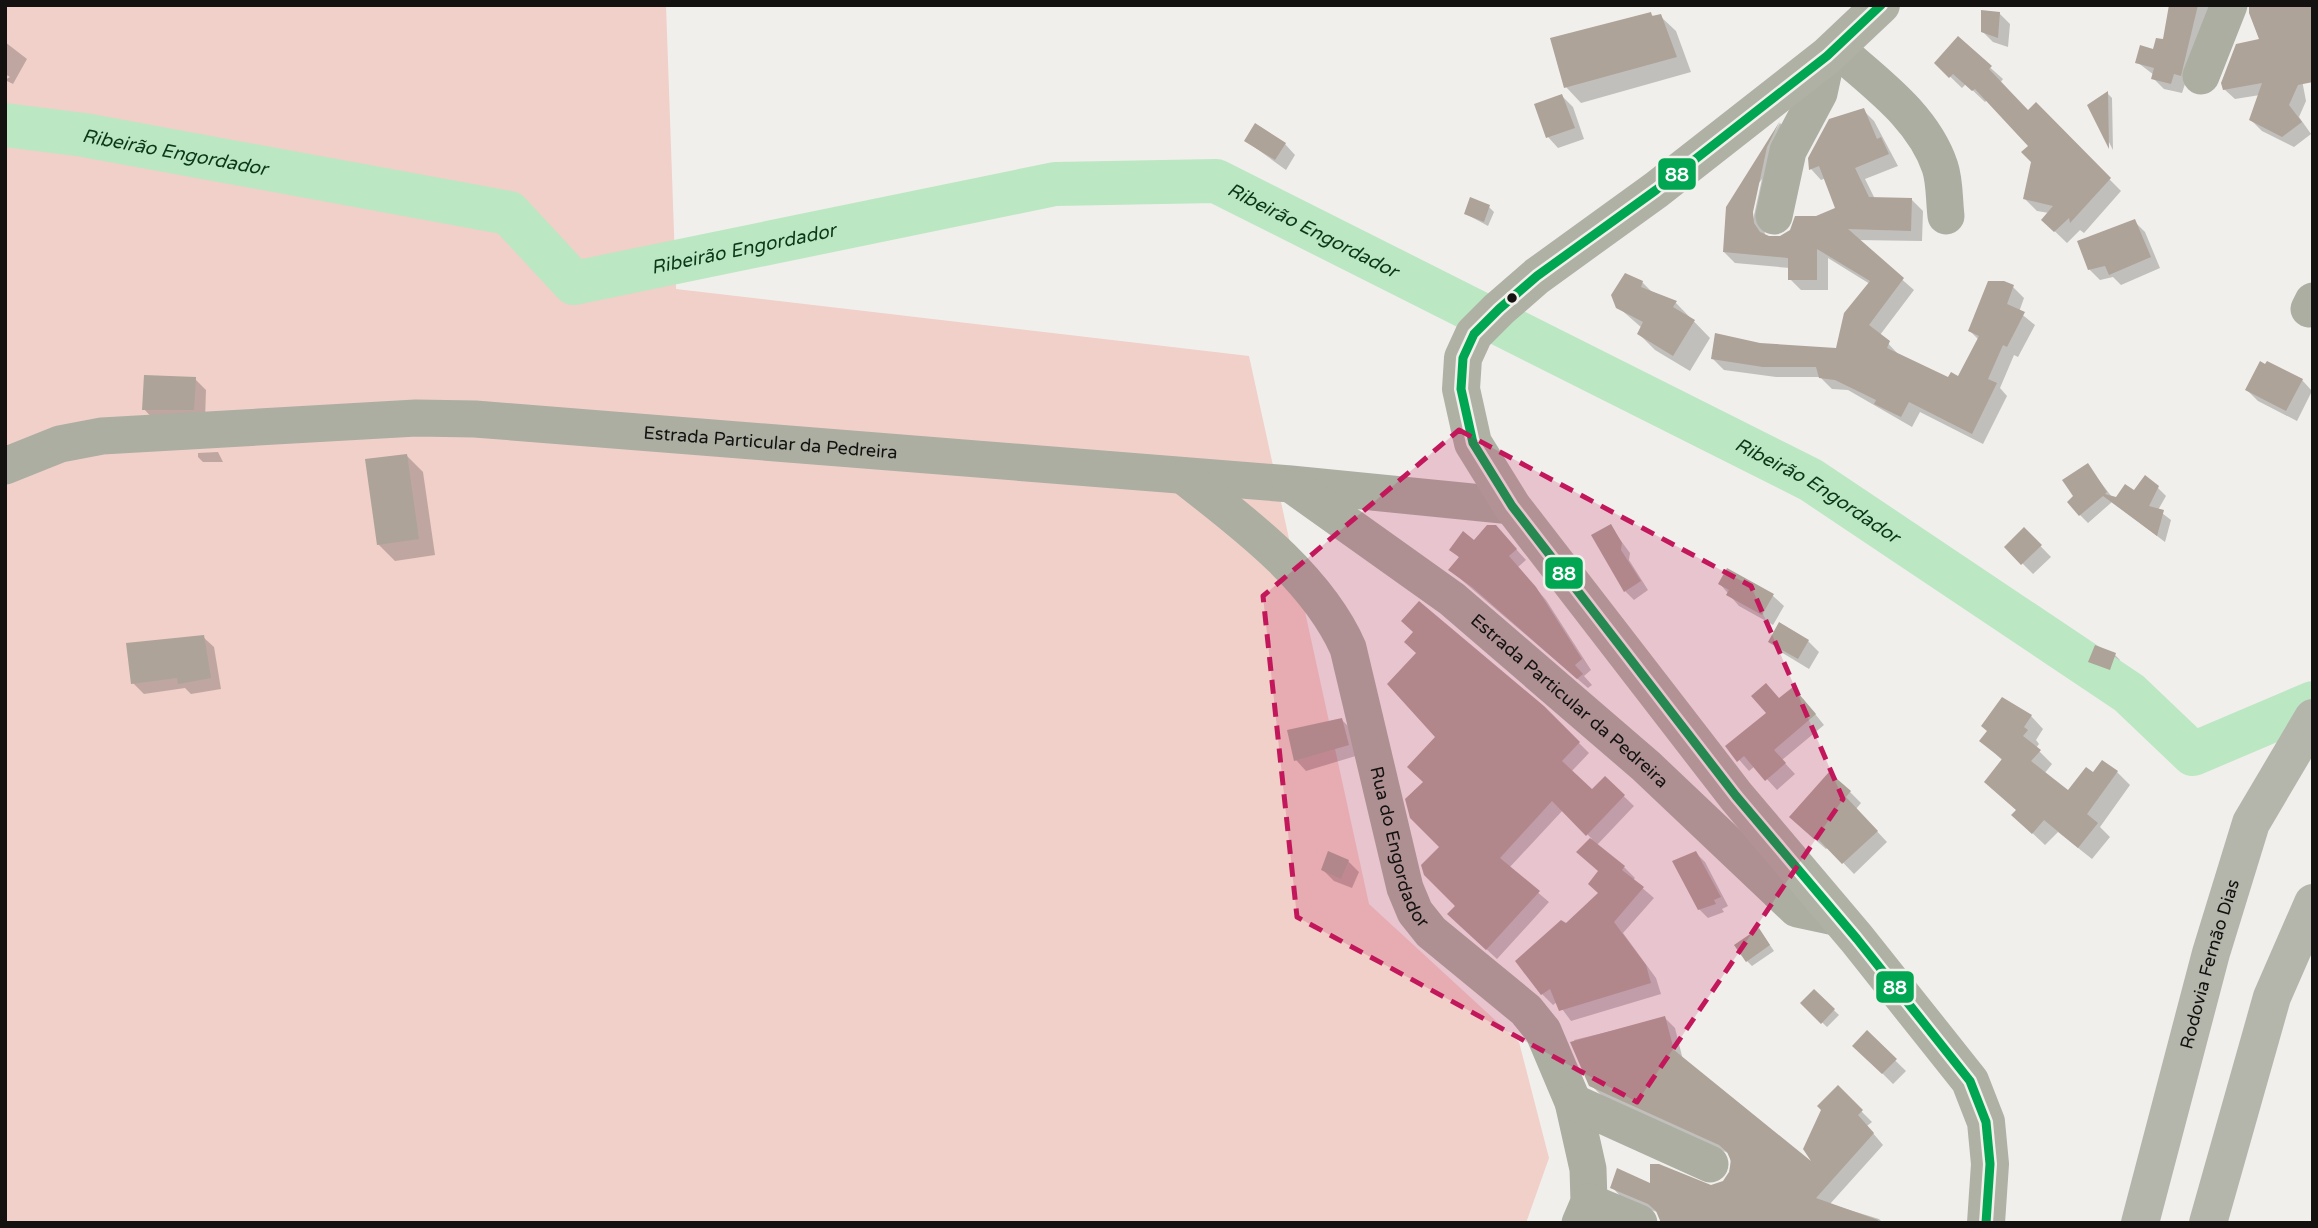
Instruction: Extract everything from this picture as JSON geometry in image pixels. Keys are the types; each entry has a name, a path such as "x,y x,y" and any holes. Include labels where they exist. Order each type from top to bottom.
{"highway":[{"name":"Rodovia Fernão Dias","path":"2140,1223 2211,953 2251,823 2313,718"},
{"path":"2208,1223 2273,997 2310,908"}],"main road":[{"path":"1881,5 1832,52 1656,190 1537,276 1474,334 1463,358 1461,389 1474,443 1511,506 1736,796 1839,918 1970,1081 1986,1122 1990,1164 1986,1223"}],"street":[{"path":"2202,76 2230,5"},
{"path":"1773,216 1788,151 1819,93 1832,52 1890,95 1925,134 1940,169 1946,216"},
{"name":"Estrada Particular da Pedreira","path":"5,466 60,444 102,436 416,418 475,419 1186,478 1291,484 1511,506"},
{"name":"Rua do Engordador","path":"1186,478 1261,537 1336,621 1348,648 1405,888 1415,912 1432,932 1536,1019 1573,1102 1588,1169 1584,1212"},
{"name":"Estrada Particular da Pedreira","path":"1291,484 1452,599 1646,765 1797,909 1839,918"},
{"path":"1573,1102 1710,1164"},
{"path":"1584,1212 1639,1223"}],"highlighted area":[{"path":"1459,430 1751,586 1843,799 1637,1102 1297,917 1263,596"}],"shaded area":[{"path":"5,5 666,5 676,289 1249,356 1369,904 1519,1042 1549,1158 1526,1223 5,1223"}],"building":[{"path":"2169,5 2198,5 2181,76 2174,74 2171,84 2151,79 2154,68 2135,63 2140,45 2153,49 2156,38 2163,39"},
{"path":"2249,5 2313,5 2313,82 2298,85 2289,105 2302,122 2282,137 2249,120 2262,83 2223,90 2221,83 2236,44 2259,39 2249,13"},
{"path":"1981,10 2000,12 1998,38 1981,32"},
{"path":"1651,12 1652,16 1661,14 1677,57 1564,88 1550,38"},
{"path":"1958,36 1992,66 1989,69 2028,110 2036,102 2111,178 2070,223 2069,218 2054,232 2041,220 2053,206 2023,199 2031,162 2021,152 2028,146 1975,89 1972,91 1953,74 1949,78 1934,63"},
{"path":"2108,91 2109,149 2087,105"},
{"path":"1562,94 1575,128 1546,138 1534,104"},
{"path":"1864,108 1877,139 1881,137 1889,154 1855,168 1869,197 1912,198 1911,231 1848,229 1904,278 1869,325 1890,341 1887,348 1948,377 1951,372 1958,376 1979,336 1968,331 1988,281 2004,281 2014,285 2007,304 2025,312 2007,347 2003,345 1988,379 1997,383 1972,434 1909,402 1901,417 1874,404 1876,400 1835,380 1819,378 1816,367 1763,367 1711,359 1715,333 1760,343 1836,348 1844,313 1870,281 1817,249 1817,280 1788,280 1788,258 1723,252 1726,207 1780,121 1767,147 1753,212 1754,223 1760,232 1769,236 1780,236 1790,230 1795,216 1816,216 1835,208 1819,166 1809,170 1808,158 1829,119"},
{"path":"1255,123 1286,143 1275,160 1244,141"},
{"path":"1470,197 1490,205 1484,222 1464,214"},
{"path":"2135,219 2151,257 2109,275 2105,266 2088,270 2077,241"},
{"path":"1625,273 1643,281 1641,287 1677,301 1673,307 1695,320 1673,356 1637,334 1643,322 1616,308 1611,295"},
{"path":"2260,361 2265,364 2267,361 2303,379 2286,411 2245,390"},
{"path":"144,375 196,377 194,410 142,410"},
{"path":"407,454 419,539 377,545 365,459"},
{"path":"2088,463 2107,492 2105,494 2116,497 2125,484 2134,490 2145,475 2159,486 2149,506 2164,510 2157,536 2103,496 2079,516 2067,502 2073,496 2062,480"},
{"path":"1611,524 1622,543 1621,550 1641,581 1624,592 1591,535"},
{"path":"1487,525 1496,525 1517,549 1509,556 1536,587 1582,659 1575,665 1583,674 1577,679 1472,587 1448,570 1459,557 1449,550 1463,531 1474,540"},
{"path":"2024,527 2042,545 2021,565 2004,547"},
{"path":"1727,568 1774,594 1762,615 1726,595 1729,590 1718,584"},
{"path":"1419,601 1544,706 1580,742 1562,761 1592,789 1605,776 1625,795 1586,836 1552,801 1500,858 1540,891 1486,950 1447,914 1455,906 1424,875 1421,865 1439,847 1410,818 1405,799 1423,782 1407,767 1435,737 1387,684 1416,653 1404,642 1413,632 1401,621"},
{"path":"1779,622 1809,640 1798,659 1768,642"},
{"path":"204,635 211,678 178,684 177,678 131,684 126,643"},
{"path":"2095,645 2116,653 2110,670 2088,662"},
{"path":"1766,683 1779,698 1793,687 1816,714 1774,750 1786,763 1765,781 1744,756 1737,762 1725,746 1766,713 1751,696"},
{"path":"2002,697 2032,715 2024,727 2028,730 2023,736 2041,750 2031,761 2068,790 2086,767 2093,772 2102,760 2118,771 2087,814 2098,823 2078,848 2044,820 2032,834 2011,815 2016,810 1984,782 2002,759 1979,741 1987,731 1981,726"},
{"path":"1342,718 1349,745 1294,761 1287,730"},
{"path":"1829,772 1851,791 1846,797 1878,831 1842,864 1816,837 1814,839 1789,817"},
{"path":"1590,838 1625,866 1622,870 1644,887 1614,922 1646,965 1651,983 1559,1011 1550,989 1541,995 1515,961 1561,920 1566,923 1598,893 1588,884 1598,871 1576,852"},
{"path":"1328,851 1349,860 1341,879 1321,870"},
{"path":"1696,851 1721,897 1714,900 1716,904 1698,910 1672,861"},
{"path":"1759,928 1770,945 1746,962 1734,945"},
{"path":"1814,989 1835,1009 1821,1024 1800,1003"},
{"path":"1665,1016 1674,1050 1811,1161 1803,1149 1821,1110 1817,1106 1838,1085 1863,1110 1858,1115 1874,1133 1816,1198 1878,1220 1877,1223 1661,1223 1656,1211 1648,1204 1610,1188 1617,1168 1650,1183 1650,1164 1659,1164 1711,1185 1723,1181 1729,1172 1731,1161 1727,1152 1719,1145 1589,1086 1570,1042"},
{"path":"1867,1030 1897,1059 1882,1074 1852,1046"}],"waterway":[{"name":"Ribeirão Engordador","path":"5,125 84,135 509,213 574,283 1055,184 1216,181 1811,480 2129,693 2193,754 2313,703"}],"transit line":[{"name":"88","path":"1881,5 1827,56 1656,190 1537,276 1499,309 1474,334 1463,358 1461,389 1473,443 1512,506 1736,796 1857,939 1970,1081 1986,1122 1990,1164 1986,1223"}]}
